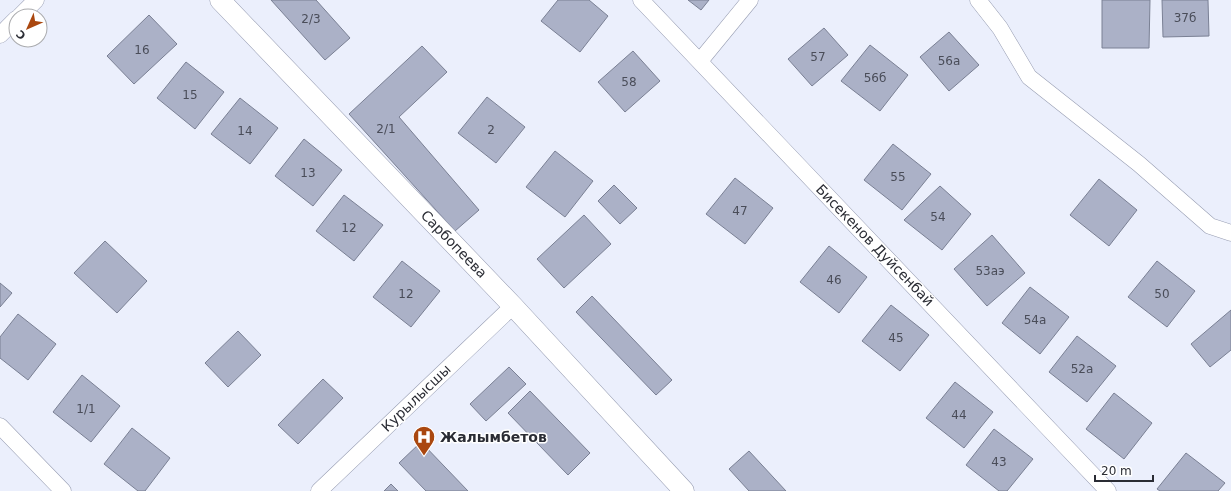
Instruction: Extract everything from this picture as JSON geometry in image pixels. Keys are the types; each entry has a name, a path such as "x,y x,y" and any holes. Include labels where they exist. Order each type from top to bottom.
{"street":[{"path":"28,8 36,0"},
{"name":"Сарбопеева","path":"220,0 513,306 684,491"},
{"name":"Бисекенов Дуйсенбай","path":"640,0 700,61 1108,491"},
{"path":"700,61 750,0"},
{"path":"978,0 1000,28 1030,77 1139,164 1210,226 1231,233"},
{"path":"0,35 8,28"},
{"name":"Курылысшы","path":"318,491 513,306"},
{"path":"0,426 63,491"}],"building":[{"path":"271,0 316,0 350,38 325,60"},
{"path":"558,0 589,0 608,16 580,52 541,21"},
{"path":"688,0 709,0 701,10"},
{"path":"1102,0 1150,0 1149,48 1102,48"},
{"path":"1162,0 1208,0 1209,36 1163,37"},
{"path":"149,15 177,44 134,84 107,56"},
{"path":"824,28 848,55 812,86 788,59"},
{"path":"949,32 979,65 949,91 920,57"},
{"path":"870,45 908,75 880,111 841,81"},
{"path":"422,46 447,72 399,117 479,210 455,231 349,114"},
{"path":"633,51 660,81 625,112 598,82"},
{"path":"186,62 224,92 195,129 157,98"},
{"path":"487,97 525,127 496,163 458,133"},
{"path":"240,98 278,128 250,164 211,134"},
{"path":"304,139 342,170 313,206 275,176"},
{"path":"893,144 931,174 902,210 864,180"},
{"path":"555,151 593,181 565,217 526,187"},
{"path":"735,178 773,208 745,244 706,214"},
{"path":"1099,179 1137,210 1109,246 1070,215"},
{"path":"614,185 637,208 620,224 598,201"},
{"path":"940,186 971,214 942,250 904,220"},
{"path":"344,195 383,225 354,261 316,231"},
{"path":"584,215 611,244 564,288 537,259"},
{"path":"992,235 1025,273 987,306 954,269"},
{"path":"105,241 147,281 117,313 74,273"},
{"path":"829,246 867,277 839,313 800,282"},
{"path":"402,261 440,291 411,327 373,297"},
{"path":"1157,261 1195,291 1167,327 1128,297"},
{"path":"0,283 12,293 0,307"},
{"path":"1030,287 1069,317 1040,354 1002,323"},
{"path":"592,296 672,380 656,395 576,312"},
{"path":"891,305 929,335 900,371 862,341"},
{"path":"1231,310 1231,350 1210,367 1191,344"},
{"path":"18,314 56,344 28,380 0,358 0,337"},
{"path":"238,331 261,355 228,387 205,363"},
{"path":"1077,336 1116,366 1087,402 1049,372"},
{"path":"509,367 526,384 486,421 470,404"},
{"path":"82,375 120,406 91,442 53,412"},
{"path":"323,379 343,398 298,444 278,425"},
{"path":"955,382 993,412 964,448 926,418"},
{"path":"530,391 590,453 568,475 508,413"},
{"path":"1114,393 1152,423 1124,459 1086,429"},
{"path":"132,428 170,458 145,491 138,491 104,464"},
{"path":"994,429 1033,459 1007,491 999,491 966,465"},
{"name":"Жалымбетов","path":"421,442 468,491 426,491 399,463"},
{"path":"749,451 786,491 749,491 729,469"},
{"path":"1186,453 1225,483 1218,491 1160,491 1157,489"},
{"path":"391,484 398,491 384,491"}],"place":[{"name":"Жалымбетов","path":"424,456"}]}
